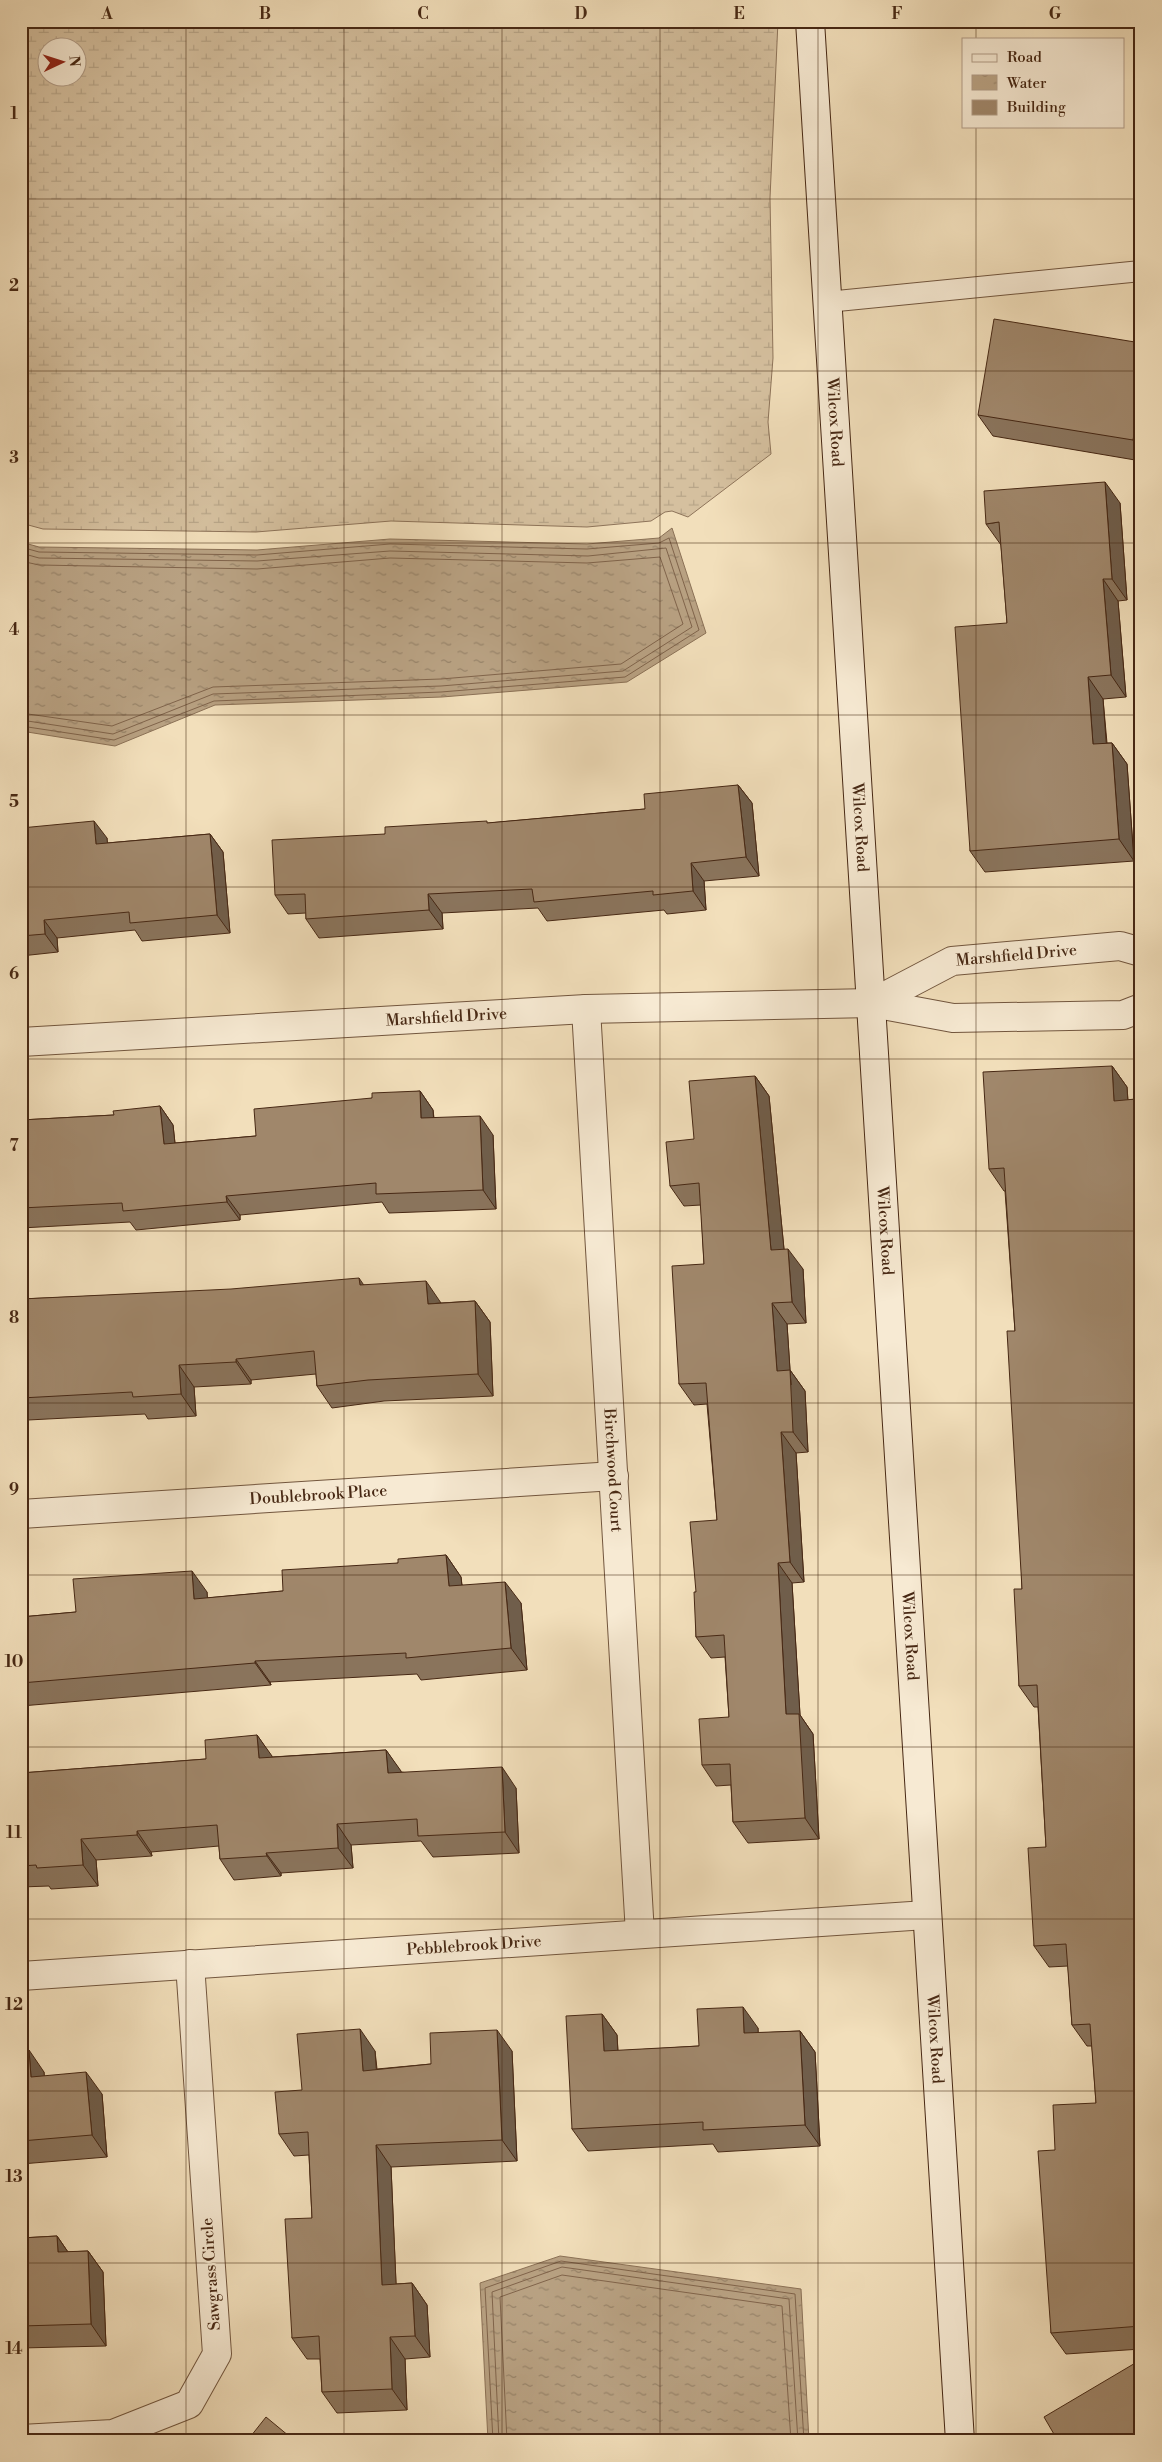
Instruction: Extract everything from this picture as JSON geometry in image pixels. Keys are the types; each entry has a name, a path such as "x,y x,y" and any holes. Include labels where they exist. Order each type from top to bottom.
{"street":[{"name":"Wilcox Road","path":"810,21 960,2441"},
{"name":"Marshfield Drive","path":"872,1003 952,961 1120,946 1141,952"},
{"name":"Marshfield Drive","path":"21,1042 586,1009 872,1003 953,1018 1123,1015 1141,1008"},
{"name":"Birchwood Court","path":"586,1009 640,1934"},
{"name":"Doublebrook Place","path":"21,1514 614,1476"},
{"name":"Pebblebrook Drive","path":"21,1976 926,1915"},
{"name":"Sawgrass Circle","path":"21,2439 113,2434 189,2404 216,2354 190,1964"}],"lane":[{"path":"827,302 1141,271"}],"green space":[{"path":"21,21 778,21 770,198 773,358 768,422 771,454 688,517 672,511 665,512 651,521 587,527 391,521 256,532 43,529 21,523"}],"water":[{"path":"672,528 706,633 627,682 442,697 215,705 115,746 21,731 21,542 39,547 257,550 390,539 587,544 659,538"},
{"path":"560,2256 801,2289 809,2441 488,2441 480,2283"}],"building":[{"path":"994,319 1141,343 1141,395 1133,440 978,415"},
{"path":"1105,482 1112,579 1103,579 1111,675 1088,677 1093,744 1112,743 1119,839 970,851 955,627 1007,623 999,522 986,524 984,491"},
{"path":"738,785 746,857 691,863 693,891 653,895 653,891 534,902 532,889 428,894 429,910 306,919 305,894 275,895 272,840 385,834 385,827 487,821 487,823 645,809 644,794"},
{"path":"94,821 96,844 210,834 217,915 130,923 129,912 44,920 45,934 21,936 21,828"},
{"path":"1112,1066 1114,1101 1136,1099 1140,1161 1136,1161 1141,1229 1141,2326 1051,2333 1038,2151 1055,2150 1053,2105 1096,2103 1090,2024 1072,2025 1066,1944 1034,1946 1028,1848 1046,1847 1037,1685 1019,1686 1014,1589 1022,1589 1007,1331 1015,1331 1004,1168 989,1169 983,1072"},
{"path":"755,1076 771,1250 788,1249 792,1302 772,1303 777,1371 790,1370 793,1432 781,1432 790,1562 778,1563 786,1714 799,1714 805,1818 733,1822 730,1764 702,1765 699,1719 729,1717 724,1635 696,1637 694,1592 696,1592 690,1522 717,1520 706,1383 679,1384 672,1266 704,1264 699,1183 670,1186 666,1142 694,1139 689,1081"},
{"path":"420,1091 421,1118 480,1116 483,1190 376,1194 376,1183 226,1196 227,1202 123,1211 122,1203 21,1208 21,1120 114,1115 113,1111 160,1106 164,1144 256,1136 254,1109 372,1098 372,1093"},
{"path":"359,1278 360,1285 426,1281 428,1304 475,1301 478,1374 368,1380 317,1386 314,1351 236,1359 236,1362 179,1365 181,1394 133,1397 132,1392 21,1398 21,1299 231,1289"},
{"path":"446,1555 449,1586 505,1582 511,1648 406,1658 406,1653 255,1661 255,1663 21,1683 21,1617 76,1612 73,1579 192,1571 194,1599 283,1591 282,1570 398,1563 398,1559"},
{"path":"257,1735 259,1758 386,1750 388,1773 502,1767 505,1832 418,1836 417,1819 337,1824 338,1848 266,1853 267,1856 220,1859 217,1825 137,1831 137,1835 81,1839 83,1865 37,1868 36,1865 21,1866 21,1773 206,1759 205,1740"},
{"path":"743,2007 744,2033 800,2031 805,2125 703,2130 703,2122 572,2129 566,2016 602,2014 604,2051 699,2046 697,2009"},
{"path":"360,2029 363,2071 431,2064 430,2033 497,2030 502,2140 376,2145 382,2285 412,2283 415,2336 390,2337 392,2389 322,2392 319,2336 292,2338 285,2219 312,2218 308,2132 279,2134 275,2092 302,2090 297,2034"},
{"path":"29,2050 31,2077 86,2072 92,2135 21,2141 21,2051"},
{"path":"57,2236 58,2252 88,2251 91,2324 21,2326 21,2238"},
{"path":"1137,2362 1141,2369 1141,2441 1058,2441 1044,2417"},
{"path":"266,2417 295,2441 247,2441"}]}
